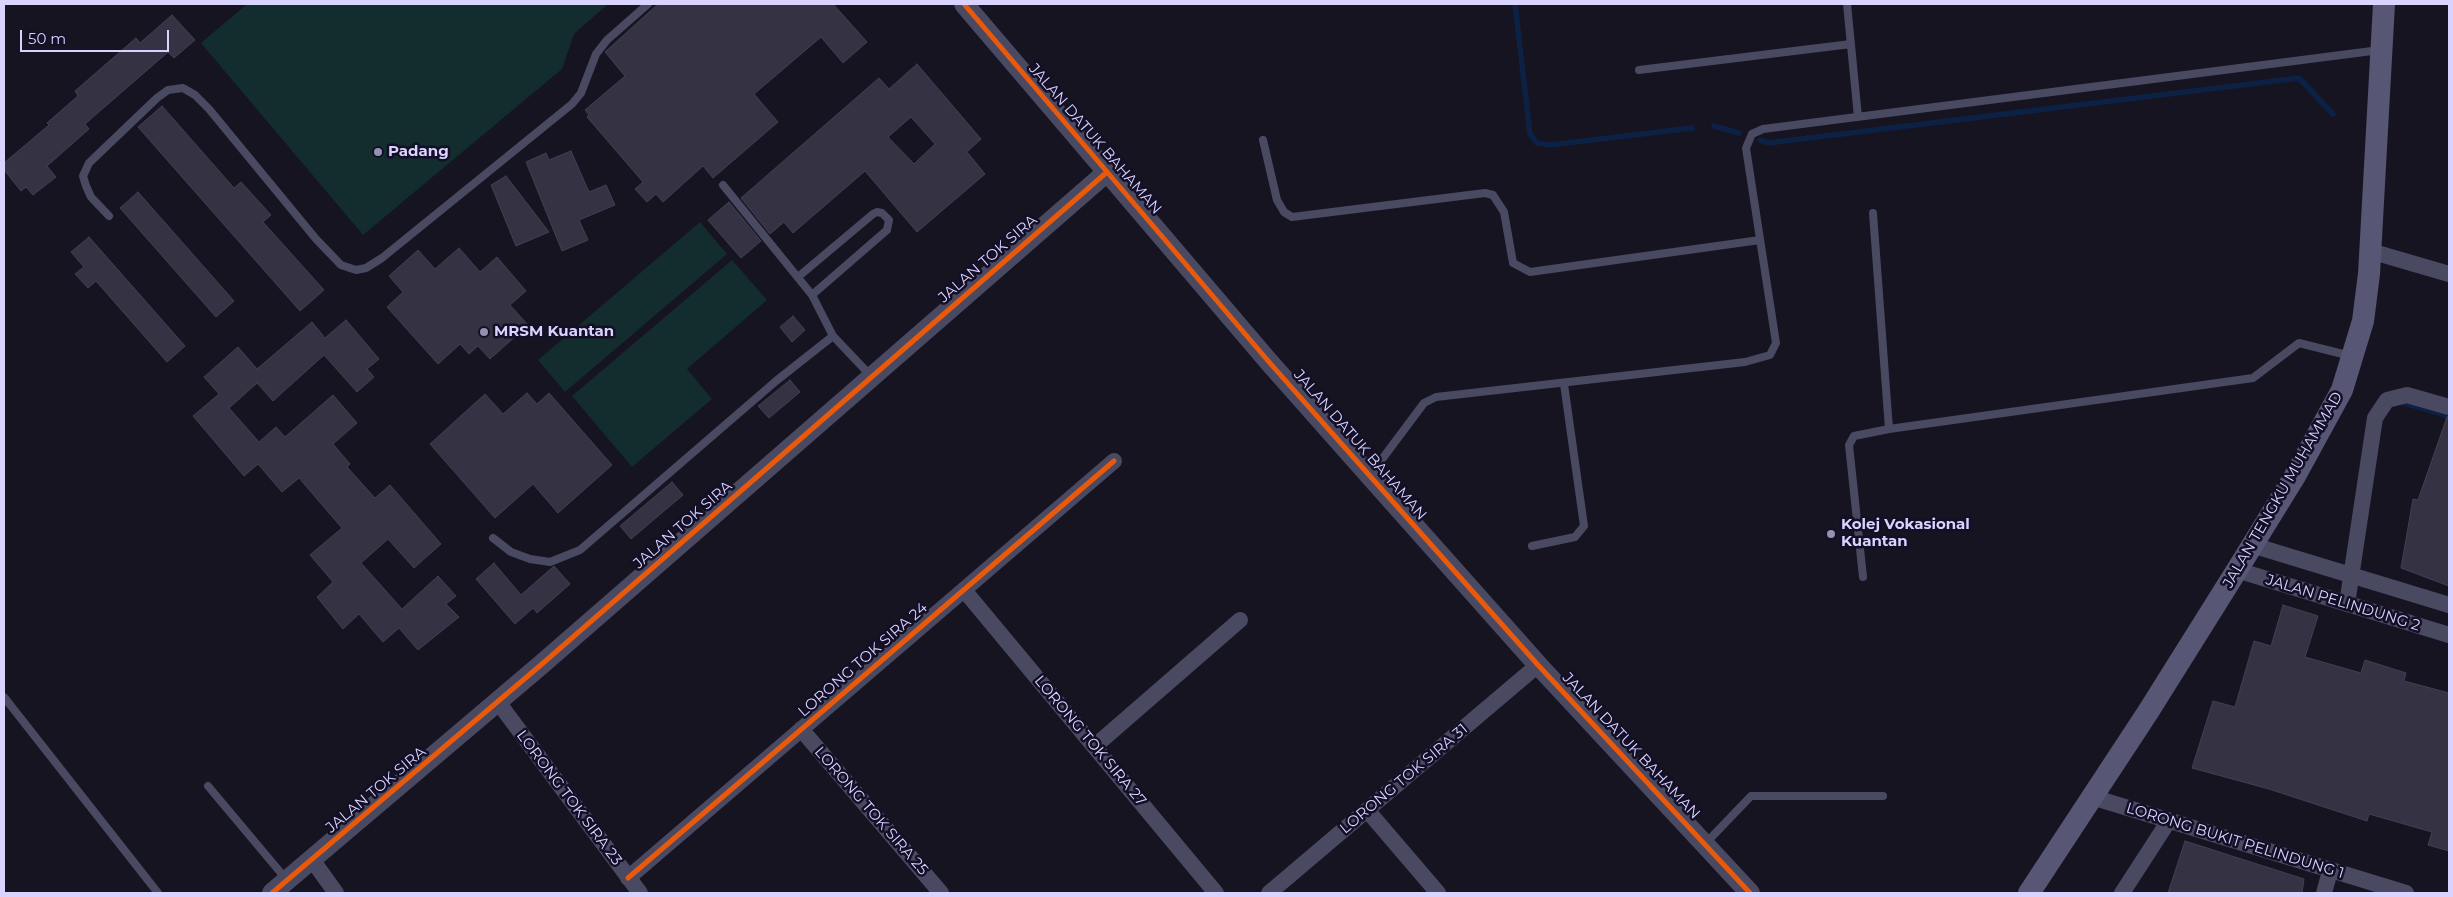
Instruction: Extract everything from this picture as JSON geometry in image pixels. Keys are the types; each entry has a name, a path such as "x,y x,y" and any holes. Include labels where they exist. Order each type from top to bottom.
{"main road":[{"name":"JALAN TENGKU MUHAMMAD","path":"2029,893 2237,570 2321,432 2342,390 2354,357 2363,322 2370,251 2384,4"}],"street":[{"name":"JALAN DATUK BAHAMAN","path":"964,4 1370,476 1538,665 1750,893"},
{"name":"JALAN TOK SIRA","path":"272,893 498,702 1107,172"},
{"path":"2370,251 2449,274"},
{"path":"2347,604 2374,418 2387,400 2408,395 2449,407"},
{"name":"LORONG TOK SIRA 24","path":"628,878 1114,461"},
{"path":"2252,545 2449,605"},
{"name":"JALAN PELINDUNG 2","path":"2237,570 2449,635"},
{"name":"LORONG TOK SIRA 27","path":"964,590 1216,893"},
{"path":"1095,746 1240,620"},
{"name":"LORONG TOK SIRA 31","path":"1269,893 1538,665"},
{"name":"LORONG TOK SIRA 23","path":"498,702 640,893"},
{"name":"LORONG TOK SIRA 25","path":"801,729 941,893"},
{"name":"LORONG BUKIT PELINDUNG 1","path":"2092,797 2168,822 2406,893"},
{"path":"1367,810 1438,893"},
{"path":"2122,893 2168,822"},
{"path":"312,860 336,893"},
{"path":"2324,893 2330,871"}],"lane":[{"path":"109,216 92,197 86,186 83,176 89,163 156,98 168,90 183,88 195,95 209,109 316,239 341,265 356,270 366,268 382,258 572,104 582,93 596,54 607,40 648,4"},
{"path":"1847,4 1858,117"},
{"path":"1639,70 1851,44"},
{"path":"1370,476 1424,404 1436,397 1745,362 1770,355 1776,343 1746,148 1752,134 1763,129 2382,50"},
{"path":"1263,140 1277,200 1284,212 1292,217 1485,193 1493,195 1504,212 1513,263 1530,272 1760,240"},
{"path":"723,185 812,296 833,336 872,376"},
{"path":"798,277 873,214 877,212 882,213 889,220 888,230 812,296"},
{"path":"1873,213 1889,429"},
{"path":"493,538 511,552 530,559 550,562 580,550 776,381 833,336"},
{"path":"1863,577 1849,445 1854,436 1889,429 2253,378 2299,343 2354,357"},
{"path":"1532,546 1575,537 1584,526 1564,384"},
{"path":"4,697 158,893"},
{"path":"208,786 287,881"},
{"path":"1704,845 1751,796 1883,796"}],"green space":[{"name":"Padang","path":"247,4 608,4 574,34 562,69 363,235 201,43"},
{"path":"700,222 727,254 565,392 538,360"},
{"path":"732,260 767,300 687,369 712,399 632,467 572,396"}],"building":[{"path":"658,4 833,4 867,42 843,63 821,37 754,94 778,122 713,178 703,166 663,202 656,194 647,202 635,189 643,182 587,117 589,115 585,110 625,76 605,52"},
{"path":"172,15 195,40 174,58 168,52 85,124 89,129 47,166 56,177 33,195 26,187 21,191 4,170 4,163 49,125 47,123 78,96 75,91 136,38 140,43"},
{"path":"917,64 981,139 967,152 985,174 917,232 865,171 793,233 784,222 770,234 741,198 879,78 889,89","holes":["911,117 935,144 914,164 888,137"]},
{"path":"162,106 234,188 241,182 271,215 263,222 324,290 300,311 138,127"},
{"path":"571,151 589,192 606,185 615,205 579,220 588,240 562,251 526,162 546,153 549,160"},
{"path":"506,176 549,232 516,246 491,185"},
{"path":"138,192 234,301 216,317 120,208"},
{"path":"729,202 761,241 741,258 708,220"},
{"path":"89,237 185,346 167,362 96,281 88,288 75,274 84,267 71,252"},
{"path":"459,248 480,272 497,257 526,291 510,305 528,325 490,359 478,346 469,354 460,344 438,364 387,307 403,292 389,276 418,250 435,269"},
{"path":"793,316 805,330 792,342 780,327"},
{"path":"346,320 379,359 367,369 374,377 357,392 324,355 273,401 257,383 229,408 259,442 276,427 285,437 333,395 357,423 333,444 350,464 347,467 375,498 390,485 441,544 414,568 388,539 361,563 402,609 438,576 456,596 446,604 459,617 418,650 399,628 383,642 359,614 343,629 317,597 333,582 310,555 342,528 299,478 282,492 258,464 244,476 193,416 219,394 204,377 238,347 257,369 312,322 325,338"},
{"path":"790,380 800,392 769,418 758,406"},
{"path":"527,393 537,404 549,393 612,465 558,513 533,484 495,518 430,444 485,394 503,414"},
{"path":"2447,417 2449,417 2449,586 2401,568 2413,499 2418,500"},
{"path":"672,482 683,495 631,539 620,526"},
{"path":"494,563 521,595 554,566 570,584 537,613 533,608 515,624 476,579"},
{"path":"2283,605 2318,616 2305,657 2361,673 2365,660 2406,673 2404,681 2449,693 2449,851 2428,845 2432,832 2369,814 2367,821 2269,789 2192,768 2213,701 2235,707 2254,641 2271,646"},
{"path":"2185,841 2304,879 2302,893 2168,893"}],"waterway":[{"path":"1515,4 1530,134 1537,143 1550,145 1692,128"},
{"path":"1760,140 1768,143 2299,78 2333,114"},
{"path":"1714,126 1739,133"},
{"path":"2401,402 2449,416"}],"cycle path":[{"path":"964,4 1269,362 1538,665 1750,893"},
{"path":"272,893 542,664 1107,172"},
{"path":"628,878 1114,461"}],"place":[{"name":"Padang","path":"378,152"},
{"name":"MRSM Kuantan","path":"484,332"},
{"name":"Kolej Vokasional Kuantan","path":"1831,534"}]}
